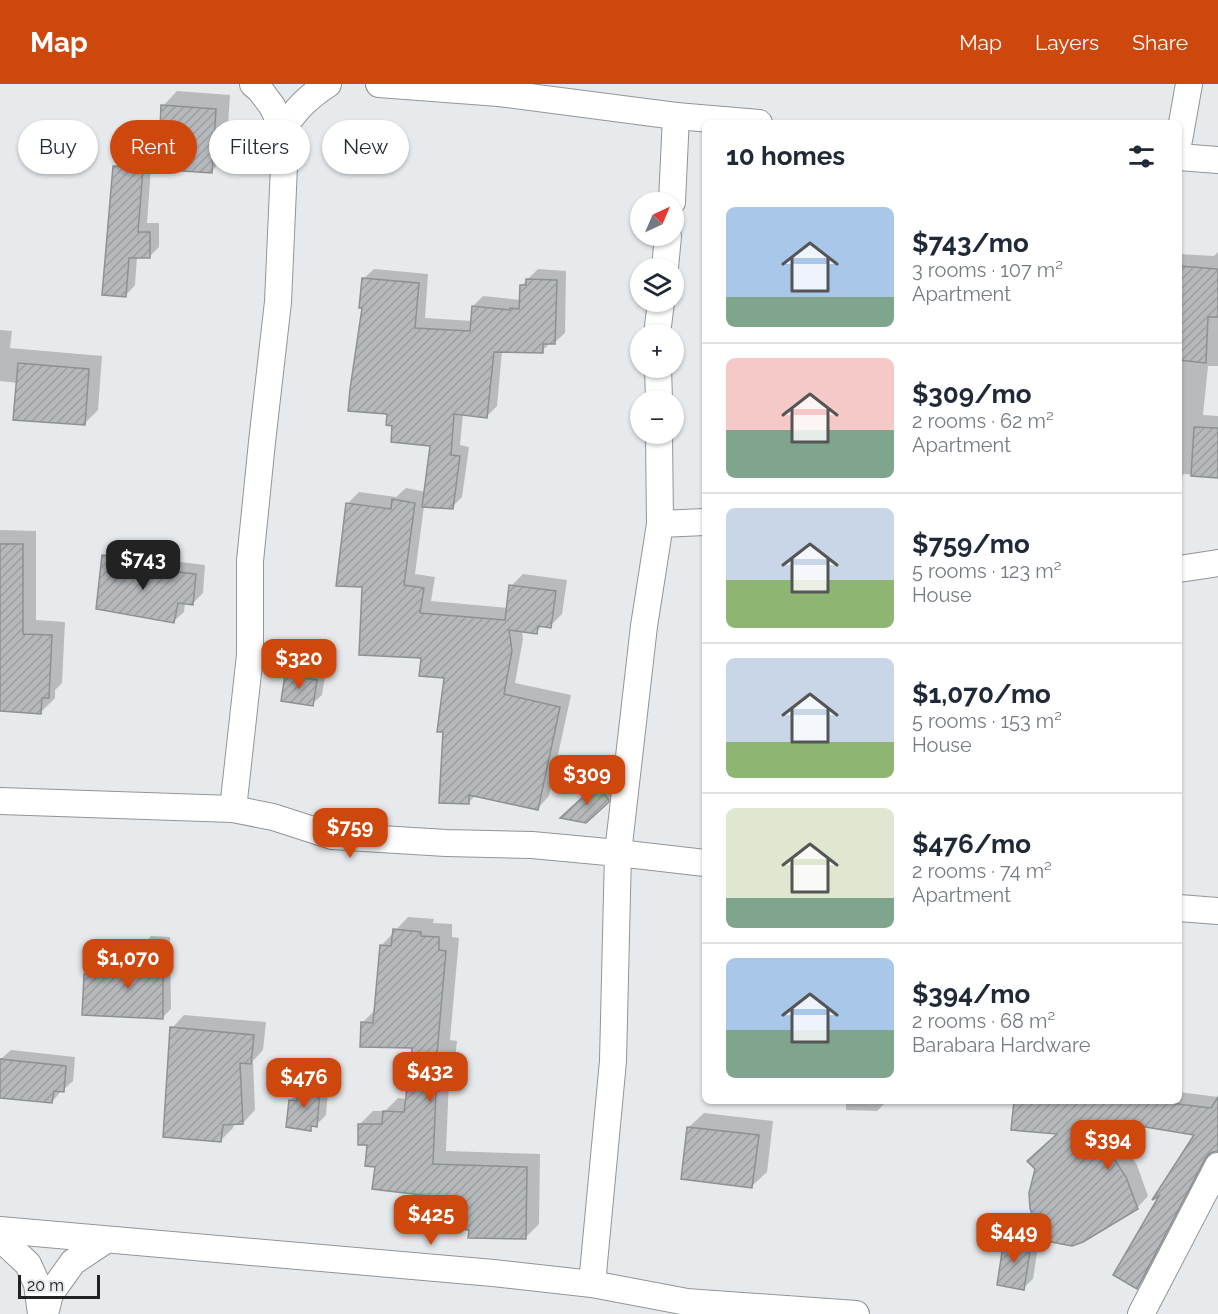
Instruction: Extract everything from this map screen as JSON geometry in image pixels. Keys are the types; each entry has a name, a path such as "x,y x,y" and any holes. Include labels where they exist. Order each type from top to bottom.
{"street":[{"path":"253,84 272,106 279,120"},
{"path":"289,120 305,101 328,84"},
{"path":"379,84 502,88 588,105 723,120"},
{"path":"570,84 588,105"},
{"path":"1182,123 1189,84"},
{"path":"672,192 676,116"},
{"path":"1182,157 1218,160"},
{"path":"234,809 250,654 250,561 278,302 284,174"},
{"path":"591,1284 613,1061 618,853 644,626 660,524 659,444"},
{"path":"660,524 702,522"},
{"path":"1182,569 1218,563"},
{"path":"0,801 234,809 273,817 332,836 446,843 532,845 702,863"},
{"path":"1182,908 1218,911"},
{"path":"1141,1314 1218,1166"},
{"path":"0,1230 493,1273 591,1284 687,1302 856,1314"},
{"path":"0,1238 27,1264 37,1284 40,1314"},
{"path":"45,1314 50,1294 73,1262 106,1240"}],"building":[{"path":"161,105 216,109 215,120 209,120 209,173 197,172 197,120 160,120"},
{"path":"112,174 143,174 138,232 150,232 150,258 129,258 126,297 102,295"},
{"path":"1182,266 1218,269 1218,317 1208,317 1206,363 1182,360"},
{"path":"362,278 419,283 415,328 470,331 472,306 519,309 520,285 526,285 526,279 557,280 555,344 543,344 543,353 494,352 487,418 454,414 451,455 460,456 453,509 422,507 430,446 391,442 392,426 386,425 387,414 348,411 362,308 359,308"},
{"path":"18,363 89,369 85,425 13,420"},
{"path":"1194,427 1218,428 1218,478 1191,476"},
{"path":"392,499 415,503 404,585 424,588 420,613 505,620 509,585 556,591 551,628 538,626 537,634 509,630 512,651 504,694 560,707 538,810 469,795 469,804 439,803 443,732 437,732 444,678 419,676 421,658 359,655 362,587 336,586 346,503 391,509"},
{"path":"0,544 23,544 23,634 52,635 49,698 42,698 41,714 0,711"},
{"path":"102,555 123,558 122,566 196,574 193,605 178,603 174,623 96,609"},
{"path":"285,675 317,680 313,706 281,701"},
{"path":"596,785 609,802 586,823 560,818"},
{"path":"393,929 421,932 421,936 439,937 439,950 446,951 437,1053 445,1054 440,1091 436,1091 433,1164 527,1167 526,1239 468,1238 469,1230 435,1227 438,1197 372,1189 375,1167 365,1166 367,1145 358,1145 358,1124 382,1124 383,1111 404,1112 412,1048 360,1047 361,1022 373,1023 380,945 391,946"},
{"path":"141,944 163,944 163,1019 82,1015 84,974 141,977"},
{"path":"170,1027 254,1035 251,1064 240,1063 243,1124 223,1125 221,1142 163,1137"},
{"path":"0,1059 66,1066 64,1092 54,1091 52,1103 0,1098"},
{"path":"298,1086 320,1088 317,1127 311,1126 311,1131 286,1127 289,1100 297,1101"},
{"path":"1218,1097 1218,1151 1210,1153 1205,1159 1137,1289 1113,1275 1159,1196 1152,1200 1194,1135 1127,1124 1127,1133 1097,1133 1126,1177 1138,1209 1083,1242 1072,1246 1041,1240 1030,1208 1029,1193 1035,1169 1027,1161 1057,1134 1011,1130 1014,1104 1178,1104 1211,1108"},
{"path":"687,1127 759,1135 752,1188 681,1179"},
{"path":"1004,1239 1031,1244 1024,1290 997,1285"}]}
